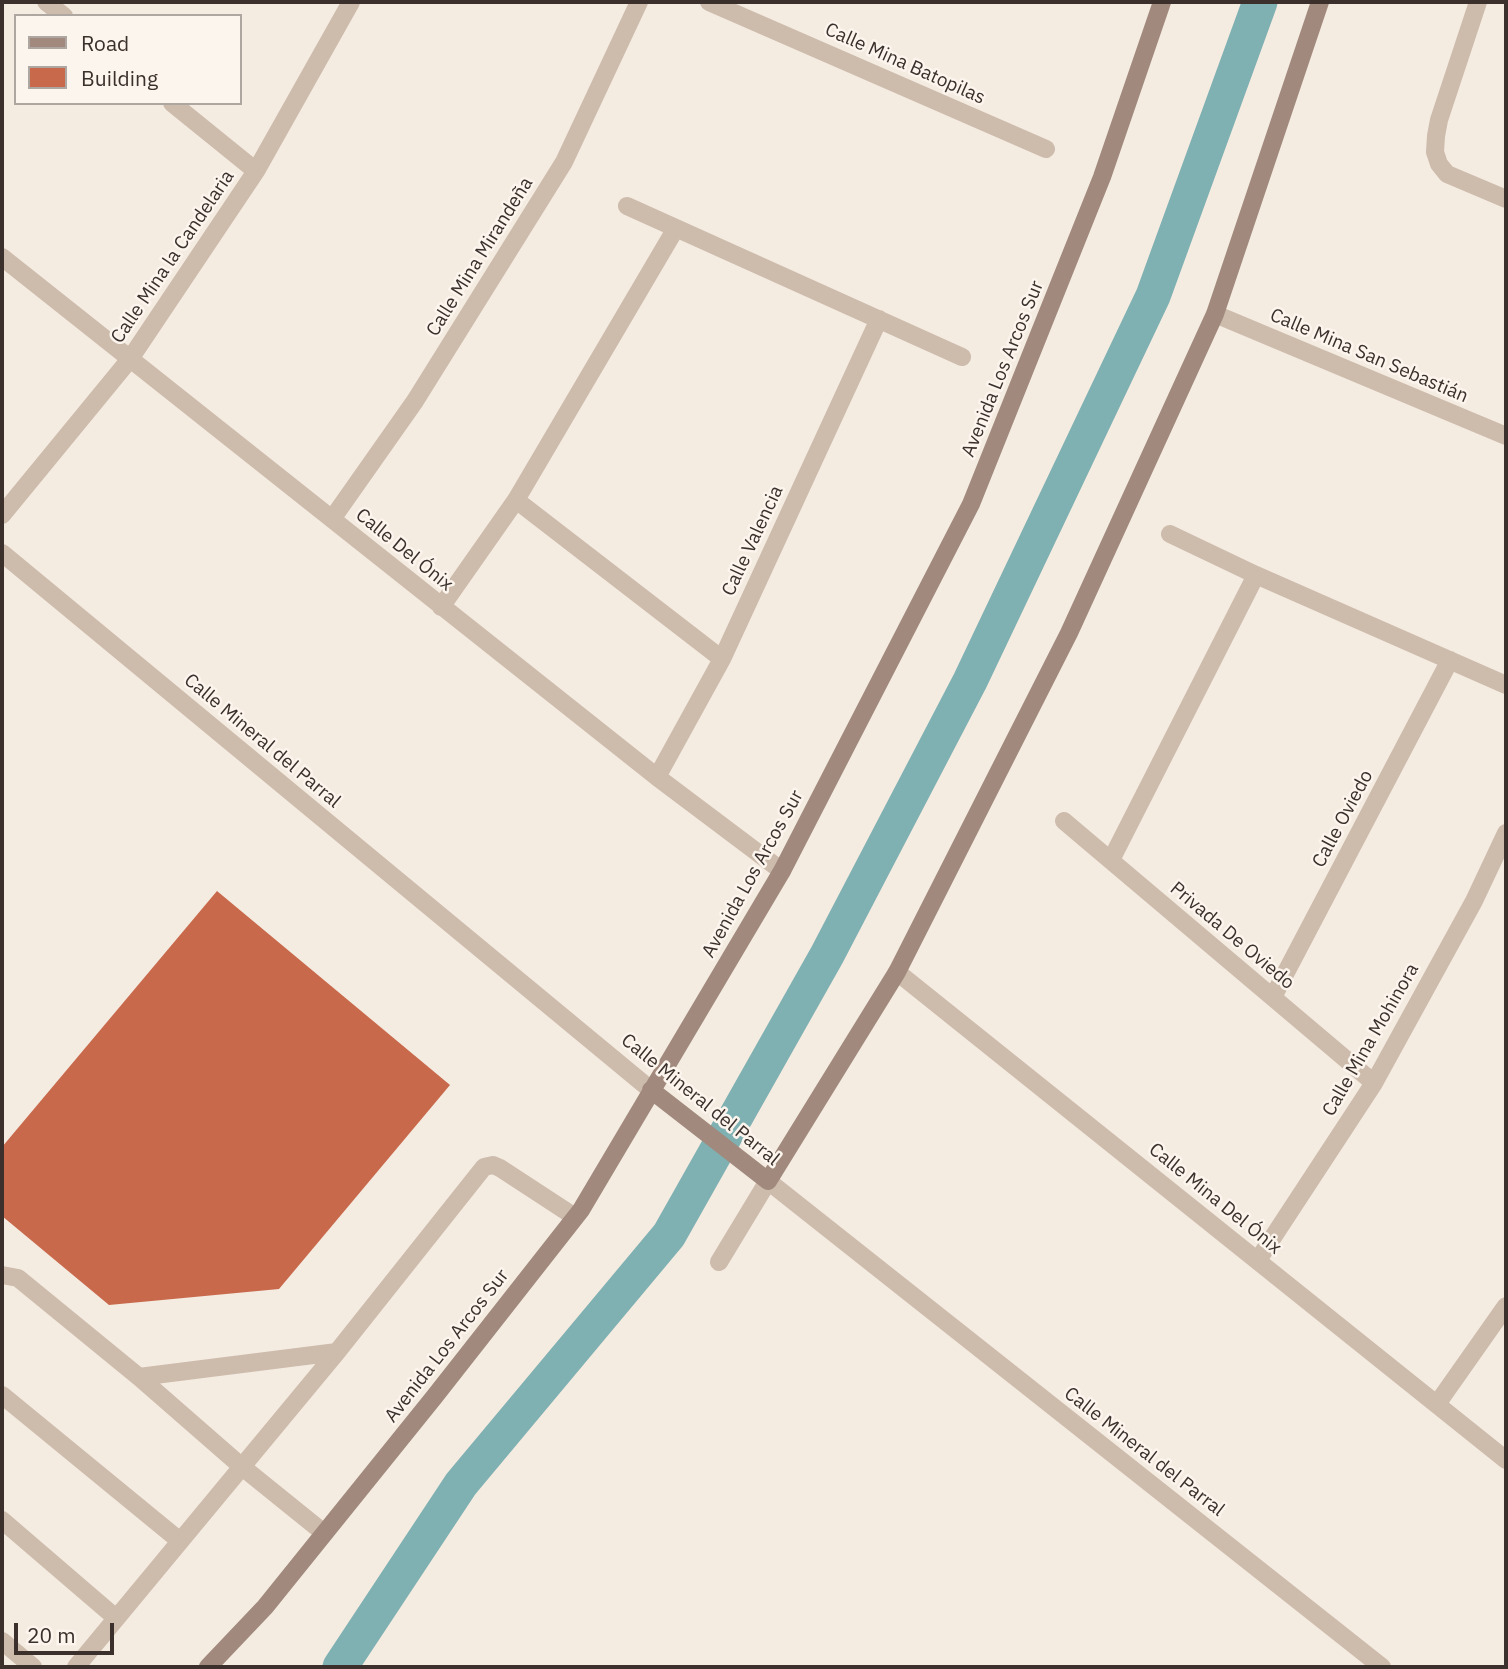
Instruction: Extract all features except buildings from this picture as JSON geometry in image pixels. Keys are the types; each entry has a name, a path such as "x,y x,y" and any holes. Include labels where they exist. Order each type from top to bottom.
{"street":[{"path":"46,2 61,14"},
{"name":"Calle Mina la Candelaria","path":"2,515 130,359 256,171 351,2"},
{"name":"Calle Mina Mirandeña","path":"332,519 415,401 564,162 639,2"},
{"name":"Calle Mina Batopilas","path":"709,2 1046,149"},
{"name":"Avenida Los Arcos Sur","path":"208,1667 265,1607 581,1210 782,871 971,505 1102,177 1162,2"},
{"path":"719,1262 897,972 1069,633 1215,314 1321,2"},
{"path":"1478,2 1439,120 1435,152 1439,164 1447,174 1506,199"},
{"path":"174,105 256,171"},
{"path":"627,206 962,356"},
{"path":"441,607 516,500 676,228"},
{"name":"Calle Del Ónix","path":"2,257 441,607 657,777 782,871"},
{"name":"Calle Mina San Sebastián","path":"1215,314 1506,436"},
{"name":"Calle Valencia","path":"657,777 722,659 879,319"},
{"path":"516,500 722,659"},
{"path":"1170,534 1256,575 1506,685"},
{"name":"Calle Mineral del Parral","path":"2,553 651,1090 1382,1667"},
{"path":"1111,860 1256,575"},
{"name":"Calle Oviedo","path":"1273,997 1450,660"},
{"name":"Privada De Oviedo","path":"1064,821 1374,1083"},
{"name":"Calle Mina Mohinora","path":"1258,1260 1374,1083 1474,901 1506,833"},
{"name":"Calle Mina Del Ónix","path":"897,972 1506,1460"},
{"path":"76,1667 337,1352 484,1167 493,1165 500,1168 575,1217"},
{"path":"2,1275 18,1278 324,1533"},
{"path":"1437,1404 1506,1306"},
{"path":"139,1377 337,1352"},
{"path":"2,1395 180,1541"},
{"path":"2,1520 117,1618"},
{"path":"2,1641 33,1667"}],"waterway":[{"path":"340,1667 461,1484 669,1235 827,955 970,681 1153,296 1260,2"}]}
